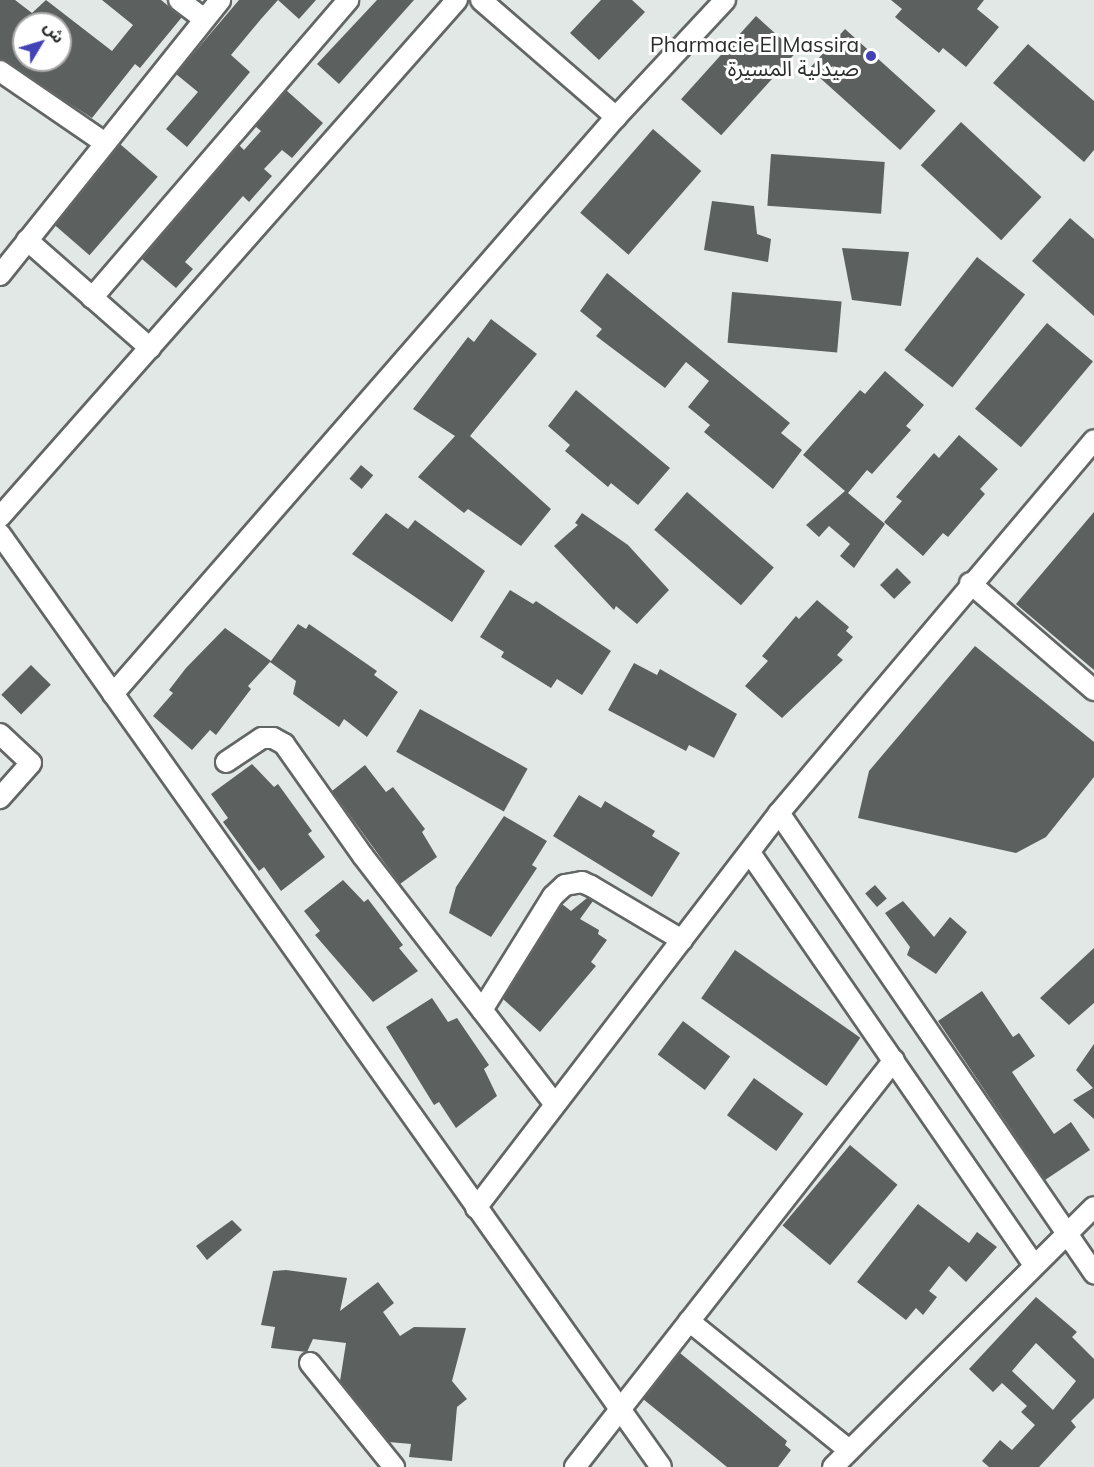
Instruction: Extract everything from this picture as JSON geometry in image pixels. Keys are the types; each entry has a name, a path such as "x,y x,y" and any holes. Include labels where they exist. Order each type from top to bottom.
{"street":[{"path":"179,0 204,19"},
{"path":"1,272 220,0"},
{"path":"92,298 348,0"},
{"path":"0,517 457,0"},
{"path":"481,0 616,117"},
{"path":"113,694 616,117 725,0"},
{"path":"0,71 105,143"},
{"path":"27,240 150,348"},
{"path":"476,1208 554,1103 779,813 970,583 1094,440"},
{"path":"3,545 113,694 661,1467"},
{"path":"970,583 1094,690"},
{"path":"0,734 31,763 2,792"},
{"path":"226,762 262,738 273,738 284,744 554,1103"},
{"path":"779,813 1094,1273"},
{"path":"750,853 1034,1265"},
{"path":"482,1010 553,896 565,885 582,882 591,886 682,940"},
{"path":"575,1467 894,1060"},
{"path":"833,1467 1094,1207"},
{"path":"689,1321 849,1450"},
{"path":"310,1363 394,1467"}],"building":[{"path":"0,0 15,0 31,12 12,12 12,67 0,59"},
{"path":"46,0 62,12 33,12"},
{"path":"102,0 161,0 182,17 140,68 135,64 92,118 20,72 72,72 72,20 112,51 133,25"},
{"path":"239,0 278,0 231,55 250,72 187,147 166,129 198,92 176,74"},
{"path":"278,0 316,0 299,19"},
{"path":"377,0 414,0 339,84 317,64"},
{"path":"601,0 632,0 645,12 599,60 570,33"},
{"path":"891,0 984,0 977,9 999,27 966,67 943,48 939,53 895,17 902,9"},
{"path":"756,16 796,52 721,135 681,99"},
{"path":"845,29 936,111 900,150 810,68"},
{"path":"1028,44 1094,101 1094,150 1084,162 993,83"},
{"path":"286,90 323,123 292,158 282,150 264,169 272,176 249,202 243,196 185,262 193,269 176,288 142,259 239,145 244,150 261,131 255,126"},
{"path":"961,122 1041,197 1001,240 921,165"},
{"path":"653,129 701,171 628,255 580,213"},
{"path":"120,144 158,177 90,255 52,222"},
{"path":"771,154 885,162 881,214 767,206"},
{"path":"712,201 754,206 757,234 771,239 768,262 704,250"},
{"path":"1070,218 1094,239 1094,316 1032,261"},
{"path":"842,248 909,252 901,306 852,300"},
{"path":"977,257 1025,295 952,388 904,350"},
{"path":"607,273 790,423 781,433 802,450 773,489 704,432 710,425 688,407 709,381 686,362 665,388 596,336 602,329 580,311"},
{"path":"732,292 842,302 837,352 728,343"},
{"path":"491,319 537,354 470,436 551,509 521,546 468,509 464,513 418,477 455,436 413,409 468,337 474,342"},
{"path":"1047,323 1093,362 1021,447 975,409"},
{"path":"885,371 924,405 906,426 911,430 872,474 867,470 848,493 885,524 854,568 840,556 850,544 829,526 819,537 806,525 845,491 803,455 860,390 865,394"},
{"path":"576,390 670,468 638,505 611,483 608,487 565,451 570,445 548,426"},
{"path":"959,435 998,469 980,489 985,494 948,537 943,533 923,556 884,522 902,501 896,497 934,453 939,458"},
{"path":"361,465 373,475 362,489 349,479"},
{"path":"687,492 774,567 741,605 654,530"},
{"path":"1094,512 1094,670 1016,604"},
{"path":"386,513 408,529 415,520 485,571 452,622 352,554"},
{"path":"582,513 628,545 669,590 637,624 616,606 614,610 554,546 578,525 575,523"},
{"path":"897,568 911,582 894,599 880,585"},
{"path":"510,590 533,604 536,601 611,651 582,695 557,679 551,688 501,657 504,652 480,637"},
{"path":"817,600 849,627 846,631 853,637 837,655 843,660 782,718 745,686 768,661 762,656 796,616 799,619"},
{"path":"298,624 306,629 309,624 377,671 374,675 398,692 367,737 344,719 339,727 293,694 296,681 270,662 248,686 251,689 216,735 210,730 192,750 153,716 173,693 169,690 186,668 225,628 271,661"},
{"path":"975,646 1094,742 1094,777 1046,837 1016,853 858,818 869,771"},
{"path":"634,663 657,675 660,669 737,714 714,758 689,745 686,751 608,710"},
{"path":"31,665 51,685 21,714 1,695"},
{"path":"420,709 528,769 504,811 396,752"},
{"path":"252,764 274,787 278,784 312,831 308,834 325,857 281,891 264,867 259,871 223,822 228,818 211,794"},
{"path":"365,765 386,792 393,787 425,829 422,832 437,857 400,884 332,791"},
{"path":"579,795 601,808 605,801 655,831 652,836 680,853 652,897 553,836"},
{"path":"504,816 547,841 532,865 537,868 491,937 449,913 456,887"},
{"path":"343,880 364,902 368,899 403,945 399,948 418,971 373,1002 315,935 320,931 304,911"},
{"path":"875,885 887,899 877,907 865,894"},
{"path":"587,898 593,901 580,919 599,930 598,934 607,940 591,962 596,966 540,1032 503,999 562,904 571,911"},
{"path":"903,901 934,937 950,917 967,932 936,974 907,955 910,947 885,913"},
{"path":"1094,948 1094,1003 1069,1025 1040,998"},
{"path":"735,950 860,1038 826,1086 701,998"},
{"path":"982,991 1013,1037 1019,1033 1035,1056 1012,1072 1054,1134 1071,1122 1090,1150 1045,1180 938,1021"},
{"path":"432,998 448,1022 457,1018 489,1065 484,1069 497,1096 456,1128 439,1102 434,1105 386,1027"},
{"path":"683,1021 730,1057 705,1090 658,1055"},
{"path":"1094,1044 1094,1119 1073,1100 1093,1088 1076,1070"},
{"path":"754,1078 803,1114 776,1151 727,1115"},
{"path":"850,1145 897,1185 830,1265 783,1225"},
{"path":"918,1204 969,1243 977,1232 997,1247 966,1282 949,1266 929,1291 937,1297 923,1315 916,1308 906,1320 857,1282"},
{"path":"232,1220 242,1230 207,1260 196,1246"},
{"path":"286,1270 347,1278 340,1311 378,1282 394,1303 383,1312 400,1336 414,1327 466,1328 452,1381 467,1399 457,1407 452,1461 409,1457 411,1444 389,1442 340,1381 346,1343 313,1339 307,1352 271,1348 275,1327 261,1325 273,1271"},
{"path":"1036,1297 1077,1332 1072,1337 1094,1359 1094,1398 1071,1421 1076,1427 1039,1467 989,1467 982,1461 1000,1440 1012,1450 1035,1425 1021,1412 1027,1406 1002,1383 993,1392 969,1369","holes":["1036,1343 1076,1381 1053,1410 1012,1371"]},
{"path":"680,1353 787,1441 785,1445 791,1450 778,1467 727,1467 643,1399"}],"place":[{"name":"Pharmacie El Massira صيدلية المسيرة","path":"871,56"}]}
